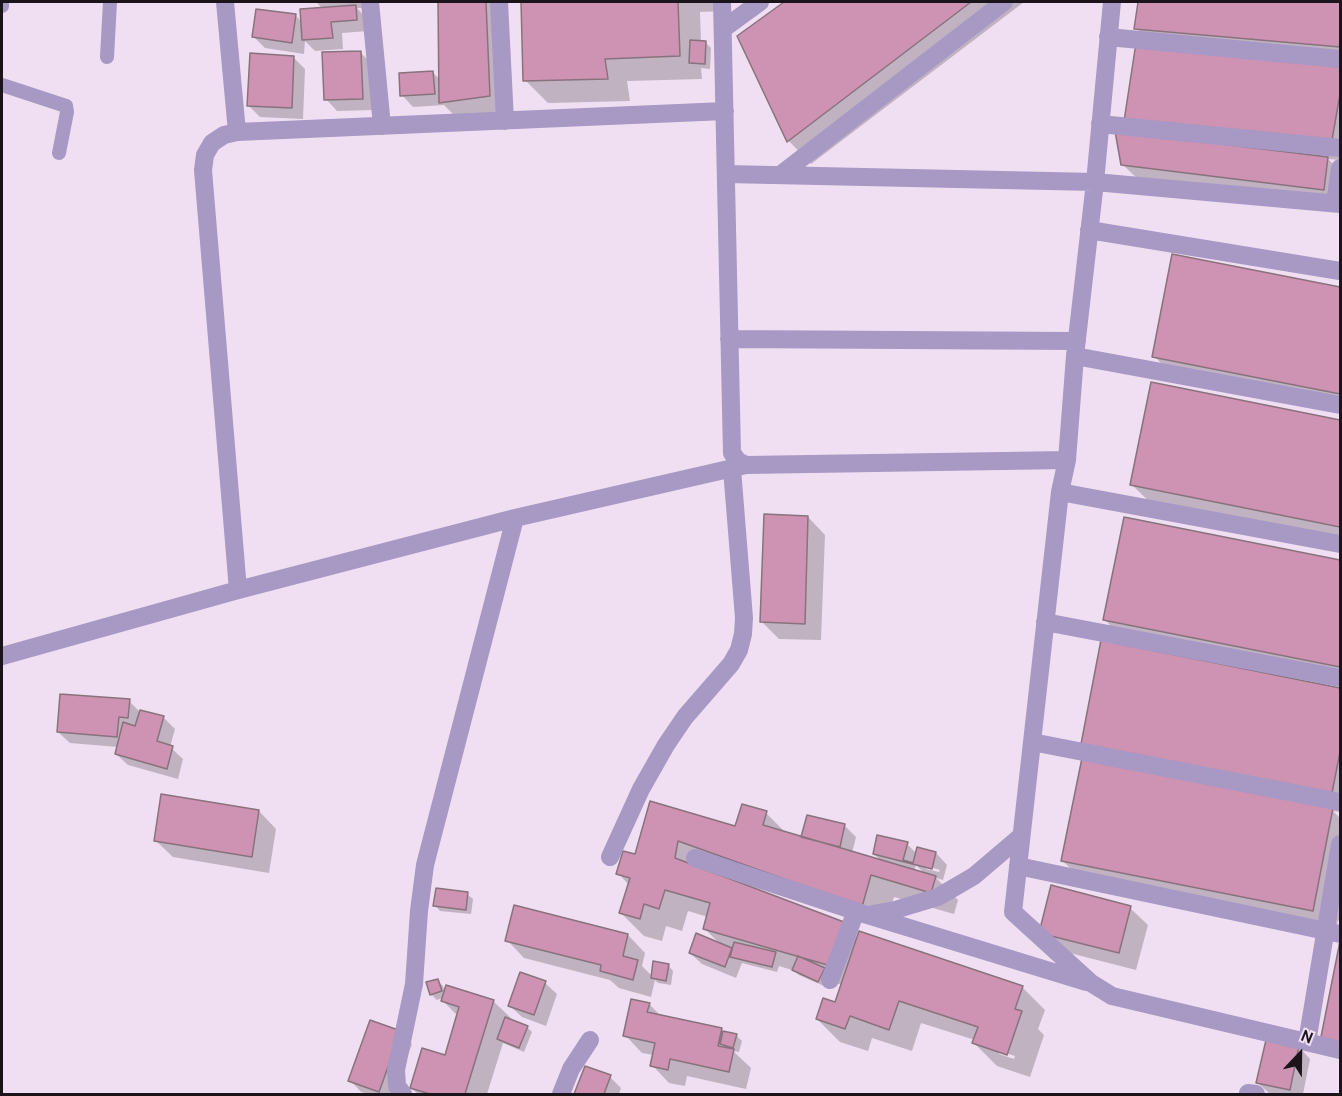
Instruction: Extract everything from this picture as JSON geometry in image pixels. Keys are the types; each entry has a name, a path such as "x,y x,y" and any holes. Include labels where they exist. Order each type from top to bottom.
{"street":[{"path":"225,2 237,132"},
{"path":"370,2 382,126"},
{"path":"498,2 505,121"},
{"path":"610,857 651,768 685,717 731,664 739,650 743,634 739,467 732,453 723,2"},
{"path":"723,29 760,2"},
{"path":"780,175 1004,2"},
{"path":"1112,2 1066,460 1060,492 1012,912 1091,983 1112,996 1341,1050"},
{"path":"1108,37 1341,59"},
{"path":"238,590 203,170 206,155 212,143 224,135 237,132 724,111"},
{"path":"1100,124 1341,148"},
{"path":"726,174 1095,182 1338,203 1341,168"},
{"path":"1089,230 1341,271"},
{"path":"729,339 1076,349 1341,405"},
{"path":"2,656 238,590 515,518 739,467 1066,460"},
{"path":"1060,492 1341,544"},
{"path":"403,1095 397,1086 396,1070 414,984 418,911 425,865 515,518"},
{"path":"1045,622 1341,678"},
{"path":"1032,742 1341,802"},
{"path":"862,913 896,910 938,897 974,876 1021,836"},
{"path":"1306,1042 1333,932 1341,844"},
{"path":"695,858 862,913 1091,983"},
{"path":"1018,866 1333,932"},
{"path":"830,980 862,913"},
{"path":"561,1095 571,1069 590,1040"}],"lane":[{"path":"107,57 110,2"},
{"path":"2,85 66,106 67,112 59,153"}],"building":[{"path":"438,2 486,2 490,96 439,103"},
{"path":"521,2 678,2 680,56 605,59 608,79 523,81"},
{"path":"784,2 971,2 787,142 737,36"},
{"path":"1138,2 1340,2 1340,47 1134,29"},
{"path":"356,5 357,20 331,22 333,38 302,40 300,9"},
{"path":"256,9 296,14 292,43 252,37"},
{"path":"690,40 706,41 705,64 689,63"},
{"path":"1136,43 1340,67 1340,94 1332,140 1124,121"},
{"path":"361,51 363,99 324,100 322,52"},
{"path":"250,53 294,56 292,108 247,106"},
{"path":"433,71 435,94 400,96 399,73"},
{"path":"1115,131 1328,157 1324,190 1121,165"},
{"path":"1172,254 1340,287 1340,394 1152,357"},
{"path":"1151,382 1340,420 1340,527 1130,485"},
{"path":"764,514 808,516 805,624 760,622"},
{"path":"1124,517 1340,560 1340,667 1103,620"},
{"path":"1101,640 1340,688 1340,752 1332,793 1081,744"},
{"path":"60,694 130,699 128,718 119,717 117,737 57,732"},
{"path":"140,710 164,716 157,741 173,746 167,769 115,754 123,722 135,726"},
{"path":"1082,758 1333,808 1313,911 1061,861"},
{"path":"161,794 259,810 252,857 154,841"},
{"path":"650,801 735,826 742,804 767,811 763,825 936,876 931,893 871,875 862,907 678,841 675,858 844,922 831,966 703,929 710,903 665,890 659,909 644,904 640,919 619,913 630,878 616,874 623,851 635,854"},
{"path":"807,815 845,824 840,847 801,837"},
{"path":"877,835 908,842 903,860 913,863 917,847 936,852 932,869 873,854"},
{"path":"1051,885 1131,906 1119,953 1039,933"},
{"path":"436,888 468,892 466,910 433,906"},
{"path":"514,905 628,934 623,956 638,960 633,980 600,971 601,965 505,941"},
{"path":"859,931 1023,986 1015,1009 1022,1011 1007,1055 972,1043 978,1027 899,1001 889,1030 850,1016 845,1029 816,1019 823,998 835,1002"},
{"path":"696,933 732,948 725,967 689,953"},
{"path":"1340,941 1340,1046 1320,1042"},
{"path":"734,942 776,952 772,967 730,957"},
{"path":"798,956 825,968 818,982 792,970"},
{"path":"653,961 669,964 666,981 651,978"},
{"path":"520,972 546,981 534,1015 508,1006"},
{"path":"438,979 442,991 430,995 426,982"},
{"path":"446,985 494,1000 465,1094 430,1094 410,1088 422,1048 445,1055 459,1007 441,1001"},
{"path":"631,999 650,1003 647,1012 722,1028 718,1046 734,1049 729,1072 670,1059 668,1070 650,1066 655,1043 623,1036"},
{"path":"505,1017 528,1026 519,1048 497,1039"},
{"path":"370,1020 401,1031 379,1092 348,1081"},
{"path":"723,1031 737,1034 733,1048 720,1044"},
{"path":"1266,1040 1299,1046 1290,1090 1256,1083"},
{"path":"585,1066 611,1075 604,1094 574,1094"}]}
